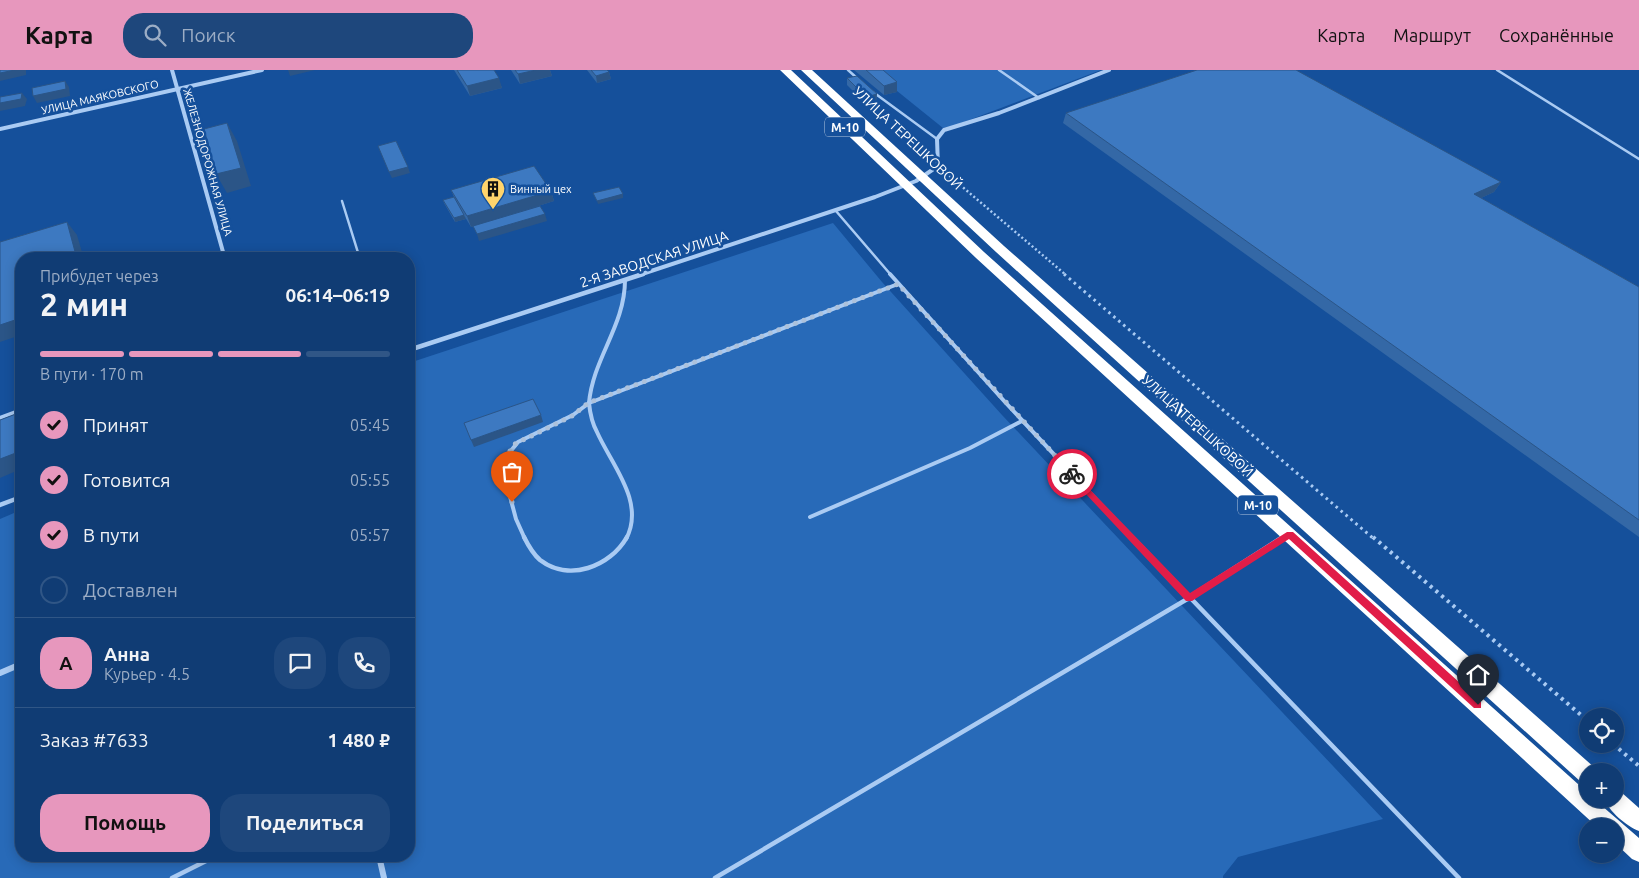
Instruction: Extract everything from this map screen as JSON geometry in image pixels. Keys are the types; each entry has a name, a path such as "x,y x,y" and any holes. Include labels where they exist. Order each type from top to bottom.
{"highway":[{"name":"УЛИЦА ТЕРЕШКОВОЙ","path":"785,70 980,255 1601,818"},
{"name":"УЛИЦА ТЕРЕШКОВОЙ","path":"806,70 922,177 1579,767"},
{"path":"1624,808 1639,821"},
{"path":"1624,838 1639,852"}],"street":[{"name":"ЖЕЛЕЗНОДОРОЖНАЯ УЛИЦА","path":"172,70 223,252"},
{"name":"УЛИЦА МАЯКОВСКОГО","path":"0,129 262,70"},
{"path":"938,166 937,139 944,130 999,113 1109,70"},
{"name":"2-Я ЗАВОДСКАЯ УЛИЦА","path":"415,348 836,211 922,177 938,166"},
{"path":"0,505 15,499"},
{"path":"1189,598 1290,534"},
{"path":"0,673 15,667"},
{"path":"380,862 384,878"}],"lane":[{"path":"848,70 860,81"},
{"path":"1000,70 1039,98"},
{"path":"1497,70 1639,159"},
{"path":"872,91 937,139"},
{"path":"342,201 358,252"},
{"path":"836,211 898,284 1022,421 1189,598 1459,878"},
{"path":"625,280 624,302 590,387 588,403 594,424 624,484 631,503 632,520 627,540 613,556 593,567 564,571 540,560 521,533 503,471 505,458 515,444 572,416 588,403 898,284"},
{"path":"0,418 15,412"},
{"path":"810,517 970,448 1022,421"},
{"path":"715,878 1189,598"},
{"path":"172,878 204,862"}],"path":[{"path":"938,166 1579,713"},
{"path":"1624,753 1639,766"}],"shaded area":[{"path":"871,70 1101,70 956,125 943,128"},
{"path":"833,223 882,282 1002,415 1383,819 1238,857 1223,878 0,878 0,519 15,513 15,862 415,862 415,361"}],"building":[{"path":"0,70 15,70 0,73"},
{"path":"457,70 494,70 499,78 467,86"},
{"path":"515,70 536,70 518,74"},
{"path":"591,70 607,70 609,72 596,76"},
{"path":"866,70 883,70 897,82 884,86"},
{"path":"1197,70 1296,70 1501,182 1474,194 1639,287 1639,520 1066,113"},
{"path":"857,76 877,94 866,97 847,78"},
{"path":"65,81 66,89 33,96 32,88"},
{"path":"22,93 21,99 0,103 0,97"},
{"path":"227,123 241,168 216,174 204,129"},
{"path":"396,141 408,167 389,172 378,146"},
{"name":"Винный цех","path":"534,166 551,191 467,216 451,190"},
{"path":"619,187 623,194 597,201 593,193"},
{"path":"454,197 464,215 454,218 443,200"},
{"path":"540,206 545,214 477,234 473,226"},
{"path":"67,222 75,252 15,252 15,320 0,325 0,242"},
{"path":"533,399 541,415 471,440 464,423"},
{"path":"15,414 15,453 0,459 0,420"}],"way so far":[{"path":"512,502 503,471 505,458 515,444 536,432 572,416 588,403 898,284 1072,474"}],"place":[{"name":"Винный цех","path":"493,210"}],"route":[{"path":"1072,474 1189,598 1290,534 1478,705"}]}
